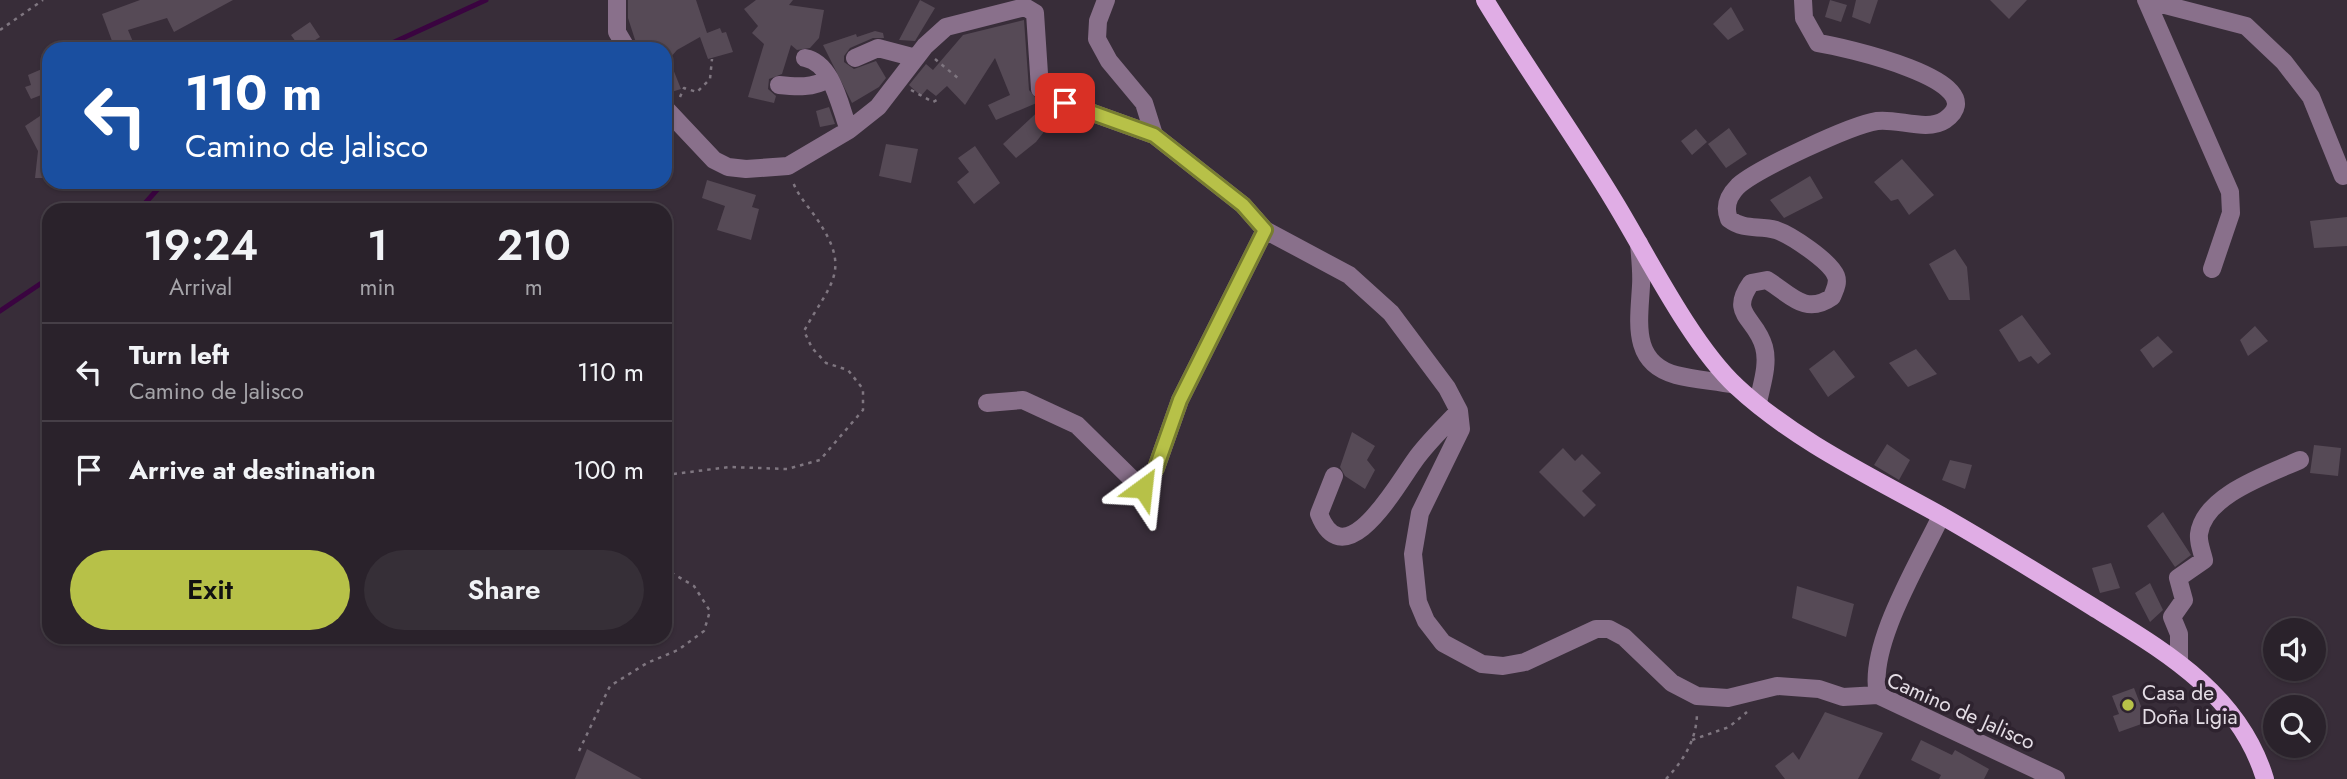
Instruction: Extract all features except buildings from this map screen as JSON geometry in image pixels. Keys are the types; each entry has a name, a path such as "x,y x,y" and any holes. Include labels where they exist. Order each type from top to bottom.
{"main road":[{"path":"1485,0 1686,320 1735,385 1868,476 1941,516 2179,661 2217,695 2232,715 2265,779"}],"street":[{"path":"617,0 617,32 622,42"},
{"path":"1106,0 1098,21 1097,39 1109,61 1144,103 1154,135"},
{"path":"1758,403 1765,368 1765,349 1741,305 1741,297 1751,283 1767,280 1798,303 1813,306 1832,297 1837,277 1789,235 1772,229 1739,227 1729,219 1726,202 1732,193 1762,169 1857,126 1894,120 1936,124 1955,108 1955,97 1942,82 1850,48 1818,43 1804,18 1803,0"},
{"path":"2147,1 2246,26 2284,62 2312,97 2343,176"},
{"path":"2147,1 2230,192 2231,213 2212,269"},
{"path":"672,115 714,160 728,167 746,169 788,166 849,130 878,107 919,53 946,27 1026,3 1035,13 1040,89 1065,103 1154,135 1243,205 1265,230 1349,275 1391,313 1447,388 1459,411 1417,457 1375,517 1356,534 1345,536 1332,533 1319,514 1334,476"},
{"path":"855,58 878,48 919,53"},
{"path":"805,58 813,60 834,88 849,130"},
{"path":"779,85 799,88 820,84 828,79"},
{"path":"987,403 1023,400 1077,425 1141,488 1144,487 1156,468 1180,400 1265,230"},
{"path":"1639,243 1639,339 1645,355 1654,366 1676,375 1735,385"},
{"name":"Camino de Jalisco","path":"1459,411 1461,429 1420,513 1413,554 1418,602 1426,621 1443,643 1482,664 1503,666 1525,662 1596,629 1609,629 1623,636 1672,683 1697,696 1728,698 1777,686 1819,689 1843,697 1878,695 2056,779"},
{"path":"2179,661 2179,634 2172,617 2184,600 2179,576 2204,560 2198,538 2207,513 2236,489 2300,460"},
{"path":"1878,695 1875,680 1878,654 1941,516"}],"path":[{"path":"0,30 43,0"},
{"path":"919,53 960,79"},
{"path":"680,124 681,92 684,88 699,91 710,79 712,59"},
{"path":"888,94 906,86 933,102 939,99"},
{"path":"672,475 701,473 730,467 787,469 821,460 863,410 863,389 848,370 826,363 812,348 804,331 832,281 837,267 836,250 795,189 788,166"},
{"path":"579,751 610,686 647,663 678,650 704,631 710,611 694,586 672,573"},
{"path":"1666,779 1681,764 1697,730 1697,696"},
{"path":"1692,740 1729,727 1751,709"}],"waterway":[{"path":"394,42 486,0"},
{"path":"145,203 158,189"},
{"path":"0,311 42,283"}],"place":[{"name":"Casa de Doña Ligia","path":"2128,705"}],"route":[{"path":"1065,103 1154,135 1243,205 1265,230 1180,400 1156,468 1143,488"}]}
